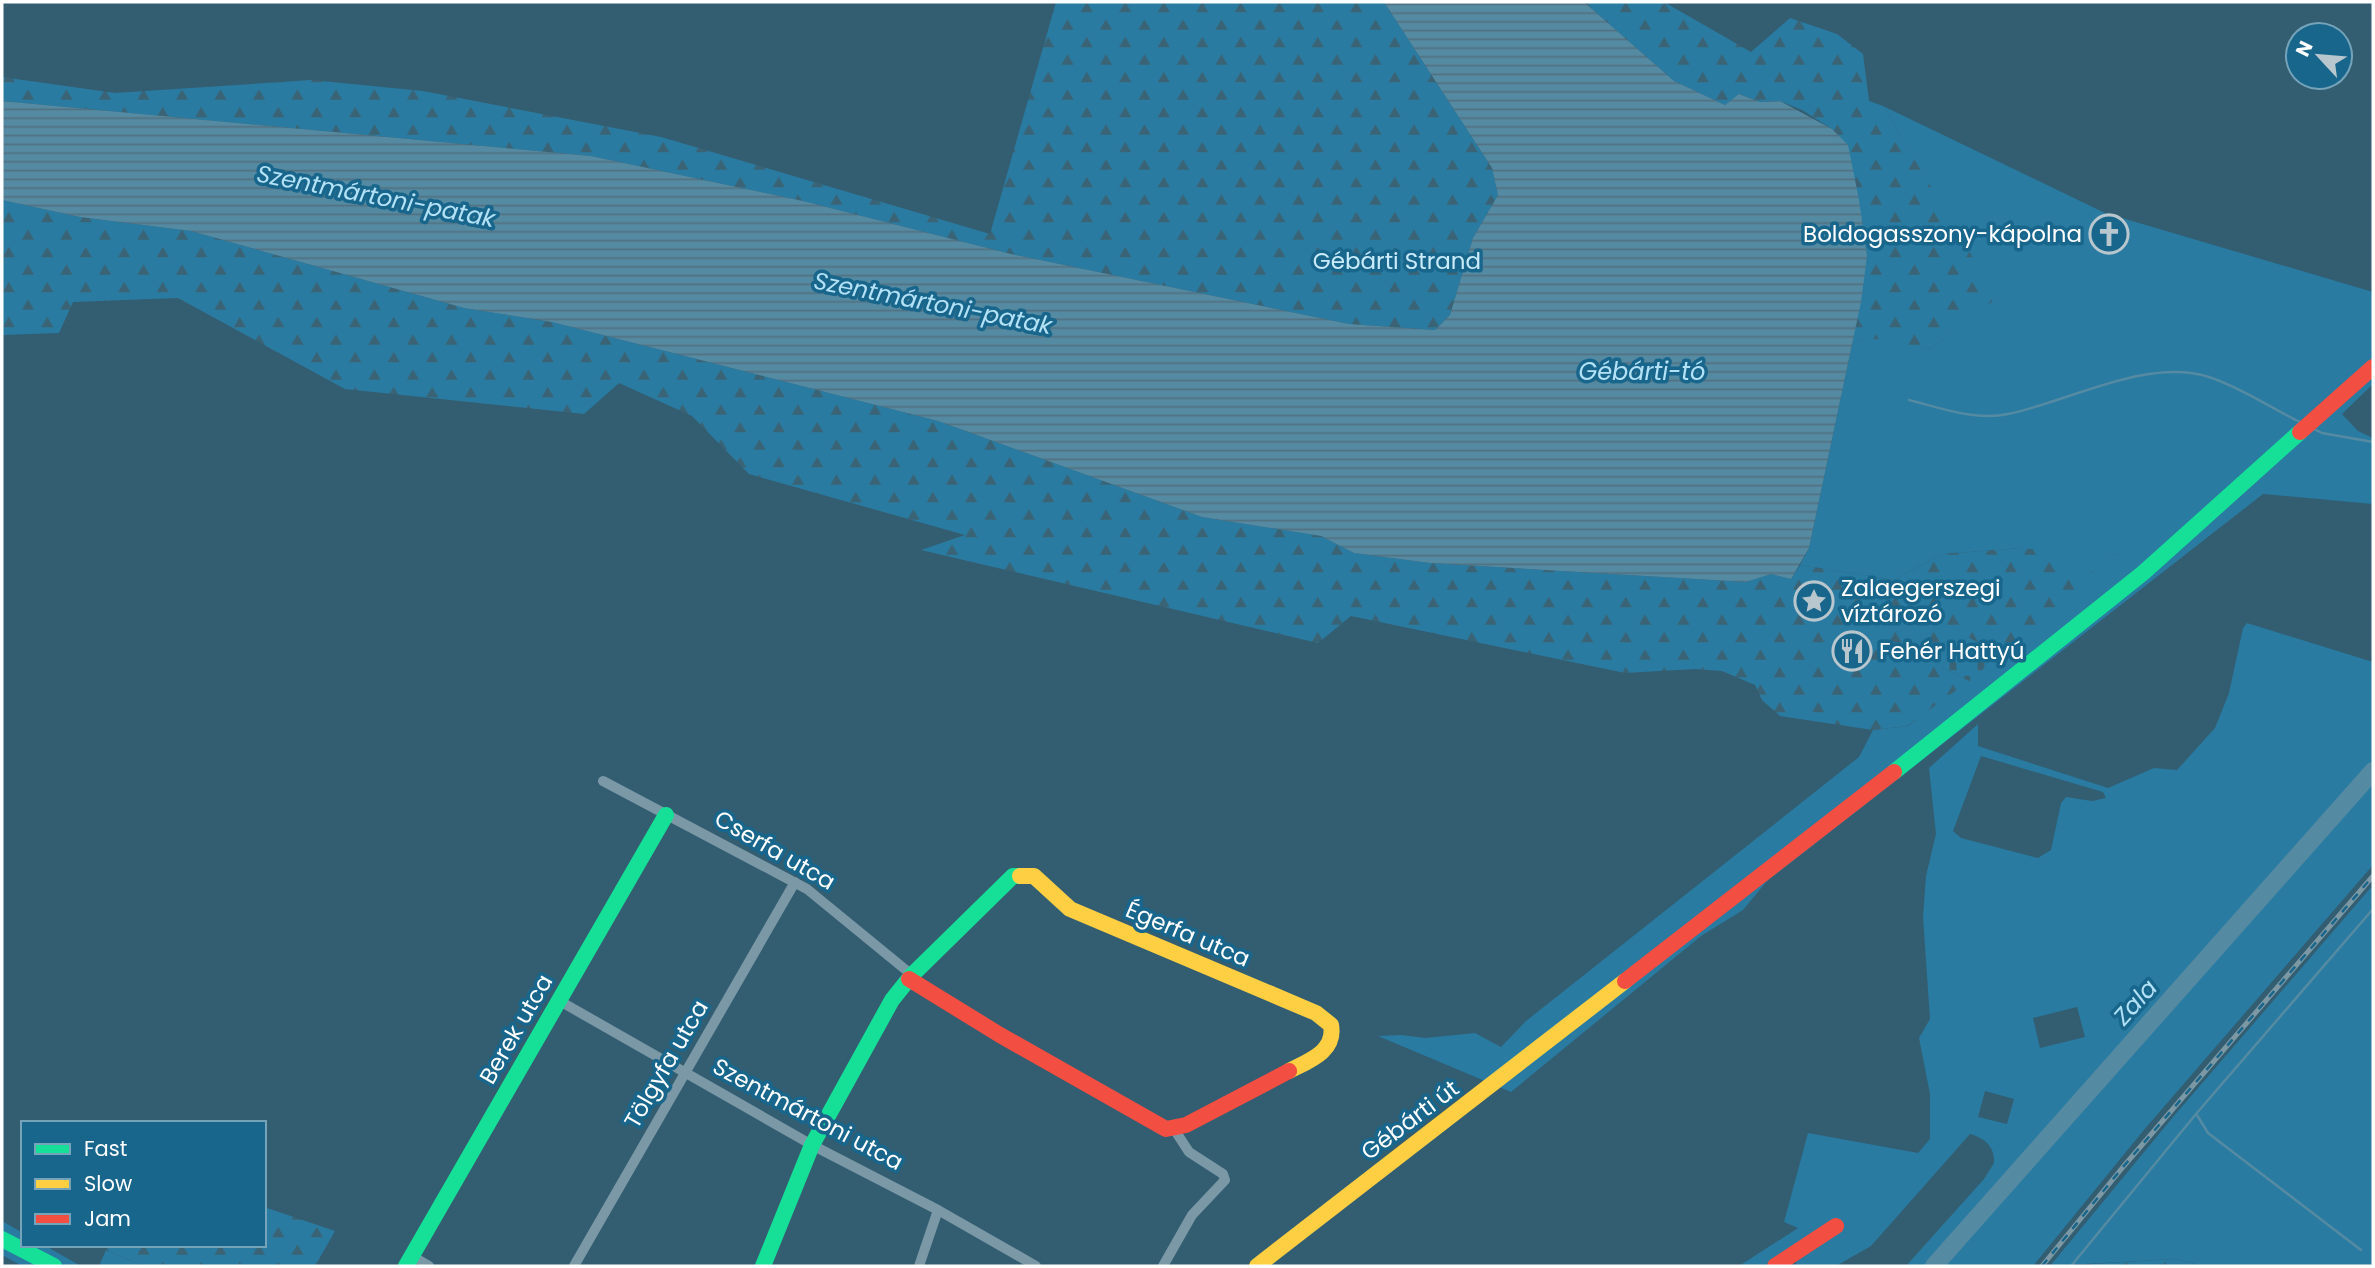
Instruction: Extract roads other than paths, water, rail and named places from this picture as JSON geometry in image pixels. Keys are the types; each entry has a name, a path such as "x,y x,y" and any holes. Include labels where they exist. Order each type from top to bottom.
{"street":[{"name":"Gébárti út","path":"1257,1266 2030,665 2143,573 2373,367"},
{"name":"Cserfa utca","path":"603,781 795,883 910,977 1154,1124 1174,1129"},
{"name":"Berek utca","path":"409,1261 666,815"},
{"name":"Égerfa utca","path":"910,977 1007,880 1027,874 1039,879 1070,909 1327,1020 1333,1032 1328,1046 1317,1057 1174,1129"},
{"name":"Tölgyfa utca","path":"574,1266 795,883"},
{"path":"764,1266 812,1144 892,1000 910,977"},
{"name":"Szentmártoni utca","path":"558,1000 812,1144 938,1210 1036,1266"},
{"path":"1163,1266 1192,1215 1225,1180 1223,1174 1189,1152 1174,1129"},
{"path":"919,1266 938,1210"},
{"path":"1776,1266 1836,1226"},
{"path":"2,1239 54,1266"},
{"path":"409,1261 429,1266"}],"water":[{"name":"Gébárti-tó","path":"1384,2 1584,2 1674,81 1725,105 1739,94 1760,102 1780,101 1832,129 1848,145 1867,256 1861,302 1809,548 1791,579 1771,574 1746,582 1430,563 1354,553 1321,536 1202,517 938,421 552,322 464,308 191,231 80,217 2,200 2,101 591,156 803,201 1011,254 1349,324 1435,330 1450,315 1473,238 1498,195 1492,168"}],"waterway":[{"name":"Szentmártoni-patak","path":"1909,400 1958,413 1995,416 2134,377 2185,372 2221,381 2300,422"},
{"name":"Szentmártoni-patak","path":"2312,428 2322,433 2373,442"},
{"name":"Zala","path":"1934,1266 2373,771"},
{"path":"2071,1266 2196,1114 2373,909"},
{"path":"2197,1115 2208,1133 2361,1250"}],"railway":[{"path":"2042,1266 2123,1167 2373,876"}],"place":[{"name":"Boldogasszony-kápolna","path":"2109,234"},
{"name":"Zalaegerszegi víztározó","path":"1814,601"},
{"name":"Fehér Hattyú","path":"1852,651"}],"park label":[{"name":"Gébárti Strand","path":"1397,261"}]}
